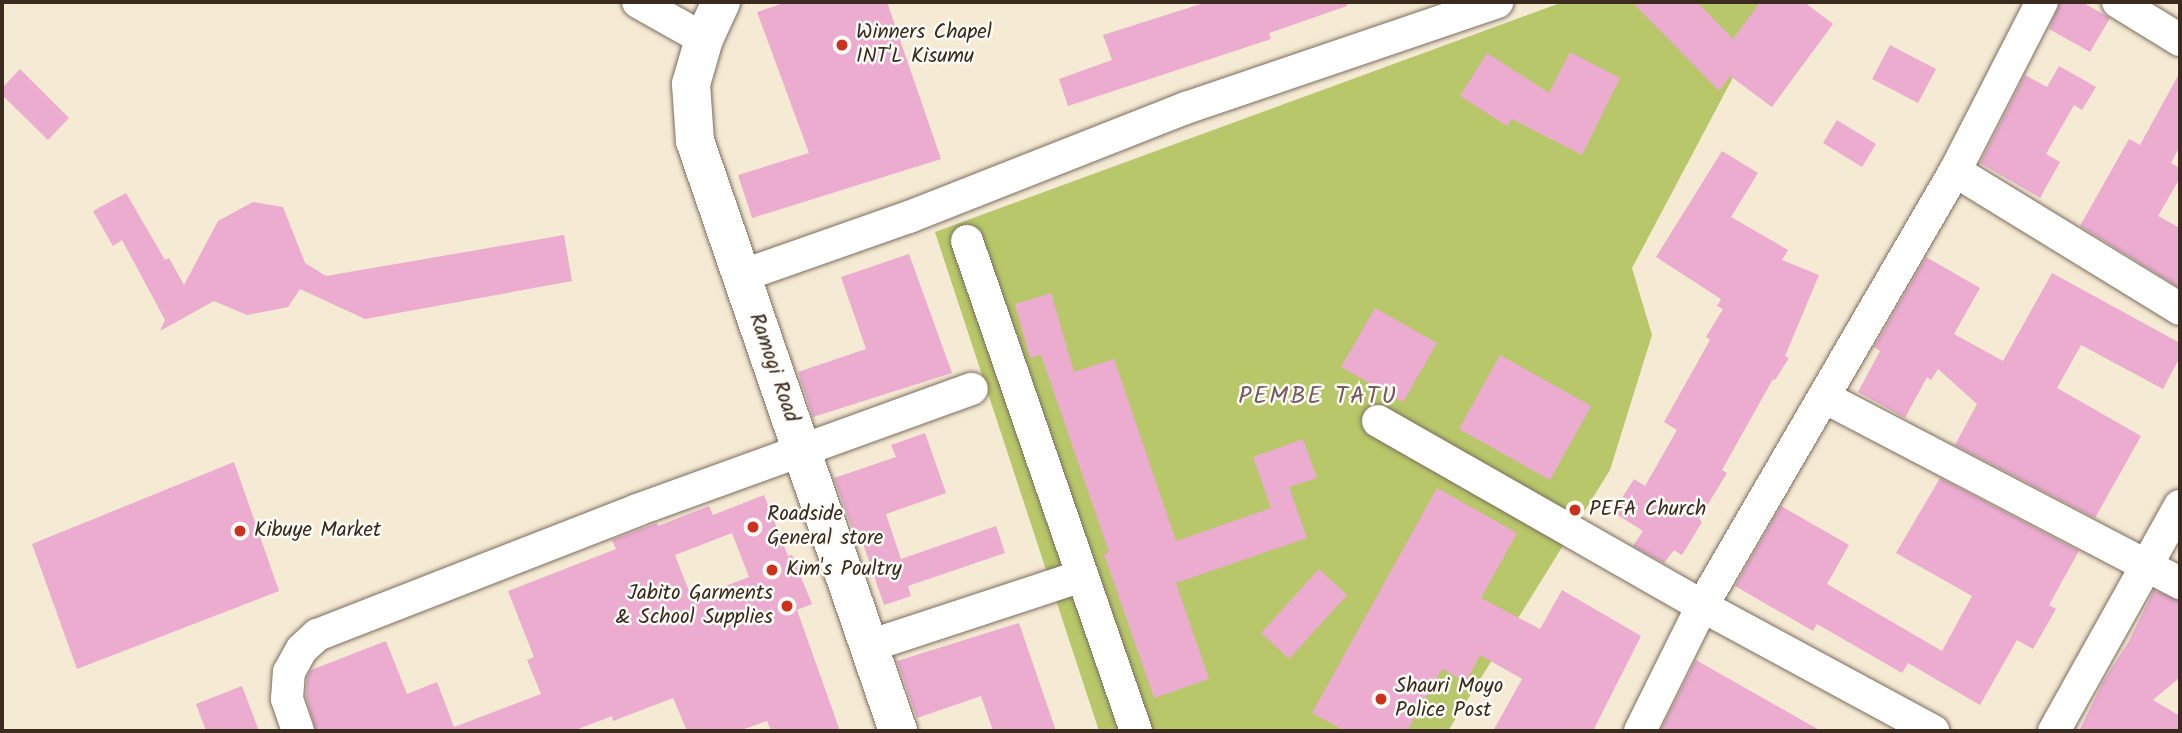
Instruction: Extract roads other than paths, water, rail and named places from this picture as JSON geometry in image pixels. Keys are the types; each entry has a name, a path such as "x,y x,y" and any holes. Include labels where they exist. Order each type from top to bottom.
{"street":[{"path":"638,2 704,39"},
{"name":"Ramogi Road","path":"721,2 704,39 691,84 695,141 898,731"},
{"path":"741,276 909,217 1186,108 1497,2"},
{"path":"1640,731 1702,606 1955,171 2042,2"},
{"path":"2118,2 2180,40"},
{"path":"1955,171 2180,309"},
{"path":"967,241 1136,731"},
{"path":"298,731 287,699 289,672 302,649 317,635 637,510 972,389"},
{"path":"1824,397 2180,583"},
{"path":"1378,421 1913,726"},
{"path":"2054,731 2180,506"},
{"path":"869,646 1082,576"}],"place":[{"name":"Winners Chapel INT'L Kisumu","path":"842,45"},
{"name":"PEFA Church","path":"1575,510"},
{"name":"Roadside General store","path":"753,527"},
{"name":"Kibuye Market","path":"240,531"},
{"name":"Kim's Poultry","path":"772,570"},
{"name":"Jabito Garments & School Supplies","path":"787,606"},
{"name":"Shauri Moyo Police Post","path":"1381,699"}],"district":[{"name":"PEMBE TATU","path":"1318,397"}]}
